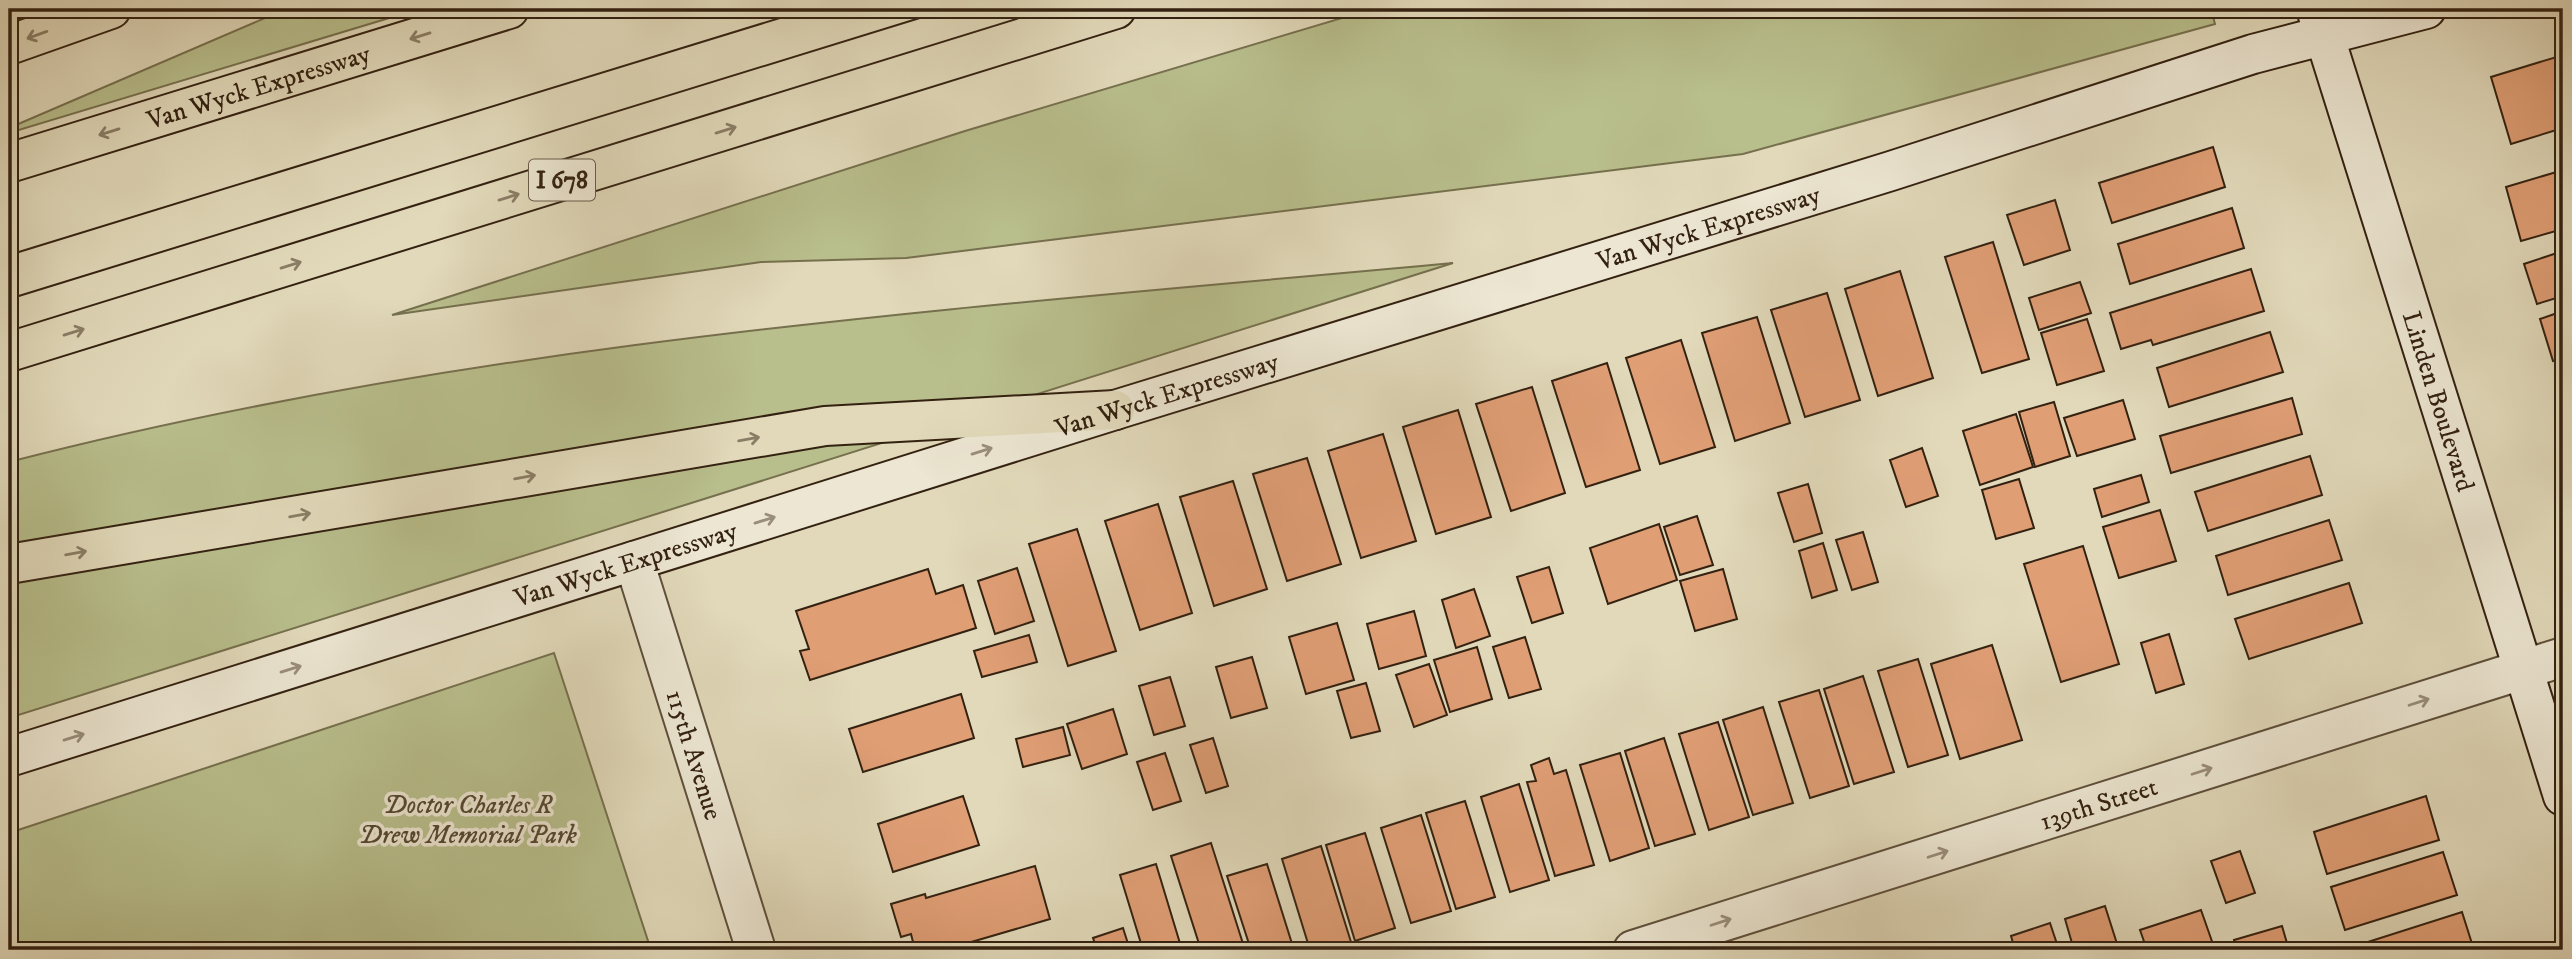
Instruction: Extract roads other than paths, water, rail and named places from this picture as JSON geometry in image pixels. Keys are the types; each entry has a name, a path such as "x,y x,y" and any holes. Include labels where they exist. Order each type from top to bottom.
{"highway":[{"path":"9,45 111,9"},
{"name":"Van Wyck Expressway","path":"9,163 509,9"},
{"name":"I 678","path":"9,352 1116,9"},
{"path":"9,564 825,426 1115,410"}],"main road":[{"name":"Van Wyck Expressway","path":"9,758 1115,410 1891,171 2253,54 2320,22 2426,9"},
{"name":"Linden Boulevard","path":"2320,22 2563,796"},
{"name":"115th Avenue","path":"634,561 756,950"},
{"name":"139th Street","path":"1633,950 2563,657"}],"tram line":[{"path":"9,255 809,9"},
{"path":"9,299 949,9"}],"park label":[{"name":"Doctor Charles R Drew Memorial Park","path":"468,819"}]}
